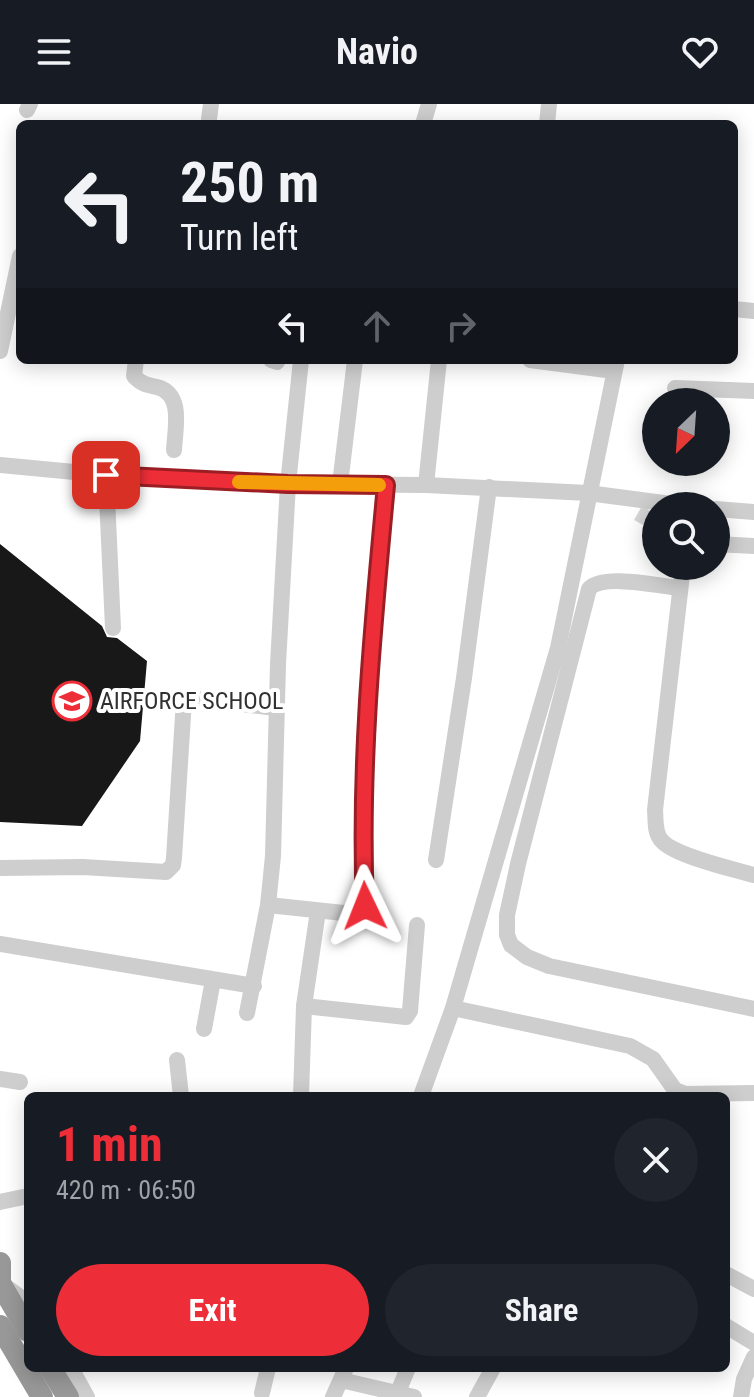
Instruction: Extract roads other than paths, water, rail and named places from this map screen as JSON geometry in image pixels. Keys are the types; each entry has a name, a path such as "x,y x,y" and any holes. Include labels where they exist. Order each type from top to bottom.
{"highway":[{"path":"0,1263 0,1283 24,1324"},
{"path":"0,1326 24,1367"},
{"path":"27,1372 42,1397"},
{"path":"52,1372 68,1397"}],"street":[{"path":"0,351 12,265"},
{"path":"136,364 134,376 139,381 163,389 173,397 176,408 174,450"},
{"path":"247,1013 268,905 273,856 276,708 288,484 301,364"},
{"path":"340,484 355,364"},
{"path":"426,485 439,364"},
{"path":"422,1092 453,1008 558,648 615,365"},
{"path":"730,390 754,391"},
{"path":"0,465 106,475 288,484 489,487 588,493 642,500"},
{"path":"106,475 113,628"},
{"path":"268,905 362,914 364,911 362,837 365,745 386,485"},
{"path":"436,860 489,487"},
{"path":"610,496 638,513"},
{"path":"730,510 754,512"},
{"path":"730,545 754,546"},
{"path":"680,588 606,580 593,584 589,589 518,864 507,915 507,935 518,951 549,966 754,1009"},
{"path":"681,580 657,795 656,831 660,840 675,849 754,875"},
{"path":"0,868 83,867 166,872 173,865 174,858 184,700 276,708"},
{"path":"301,1092 304,1006 318,911"},
{"path":"304,1006 406,1017 410,1011 417,925"},
{"path":"0,944 254,986"},
{"path":"204,1029 213,980"},
{"path":"453,1008 630,1046 653,1059 679,1092"},
{"path":"177,1060 181,1092"},
{"path":"0,1079 20,1082"},
{"path":"730,1094 754,1093"},
{"path":"0,1202 24,1197"},
{"path":"730,1276 754,1289"},
{"path":"0,1283 24,1300"},
{"path":"730,1328 754,1343"},
{"path":"0,1347 32,1397"},
{"path":"742,1392 754,1357"},
{"path":"73,1372 87,1397"},
{"path":"262,1393 267,1372"},
{"path":"333,1397 344,1374 406,1395 408,1372"},
{"path":"477,1397 491,1372"}],"tunnel":[{"path":"638,513 642,515"}],"place":[{"name":"AIRFORCE SCHOOL","path":"72,701"}]}
